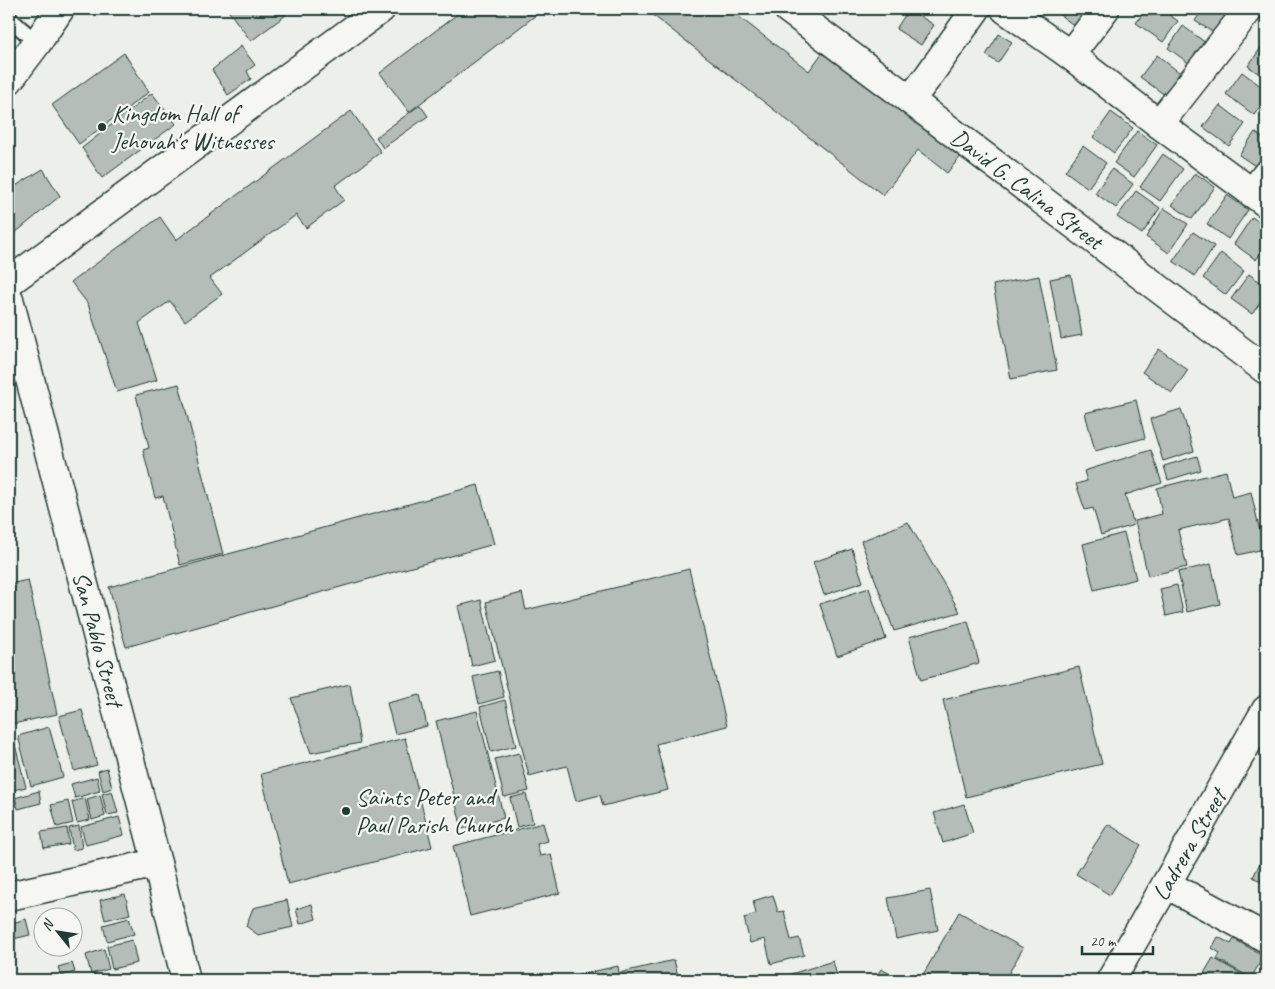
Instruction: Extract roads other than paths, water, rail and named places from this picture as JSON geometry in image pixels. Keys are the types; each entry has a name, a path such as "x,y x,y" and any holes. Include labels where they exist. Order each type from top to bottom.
{"street":[{"path":"9,80 38,44 60,9"},
{"path":"9,282 381,9"},
{"name":"David G. Calina Street","path":"788,9 1266,370"},
{"path":"910,100 976,9"},
{"path":"1005,9 1070,55 1159,124 1262,191"},
{"path":"1070,55 1105,9"},
{"path":"1159,124 1249,9"},
{"name":"San Pablo Street","path":"9,299 186,980"},
{"name":"Ladrera Street","path":"1111,980 1266,710"},
{"path":"9,896 157,863"},
{"path":"1166,884 1266,938"}],"lane":[{"path":"9,18 38,44"}],"place":[{"name":"Kingdom Hall of Jehovah's Witnesses","path":"102,127"},
{"name":"Saints Peter and Paul Parish Church","path":"346,811"}]}
